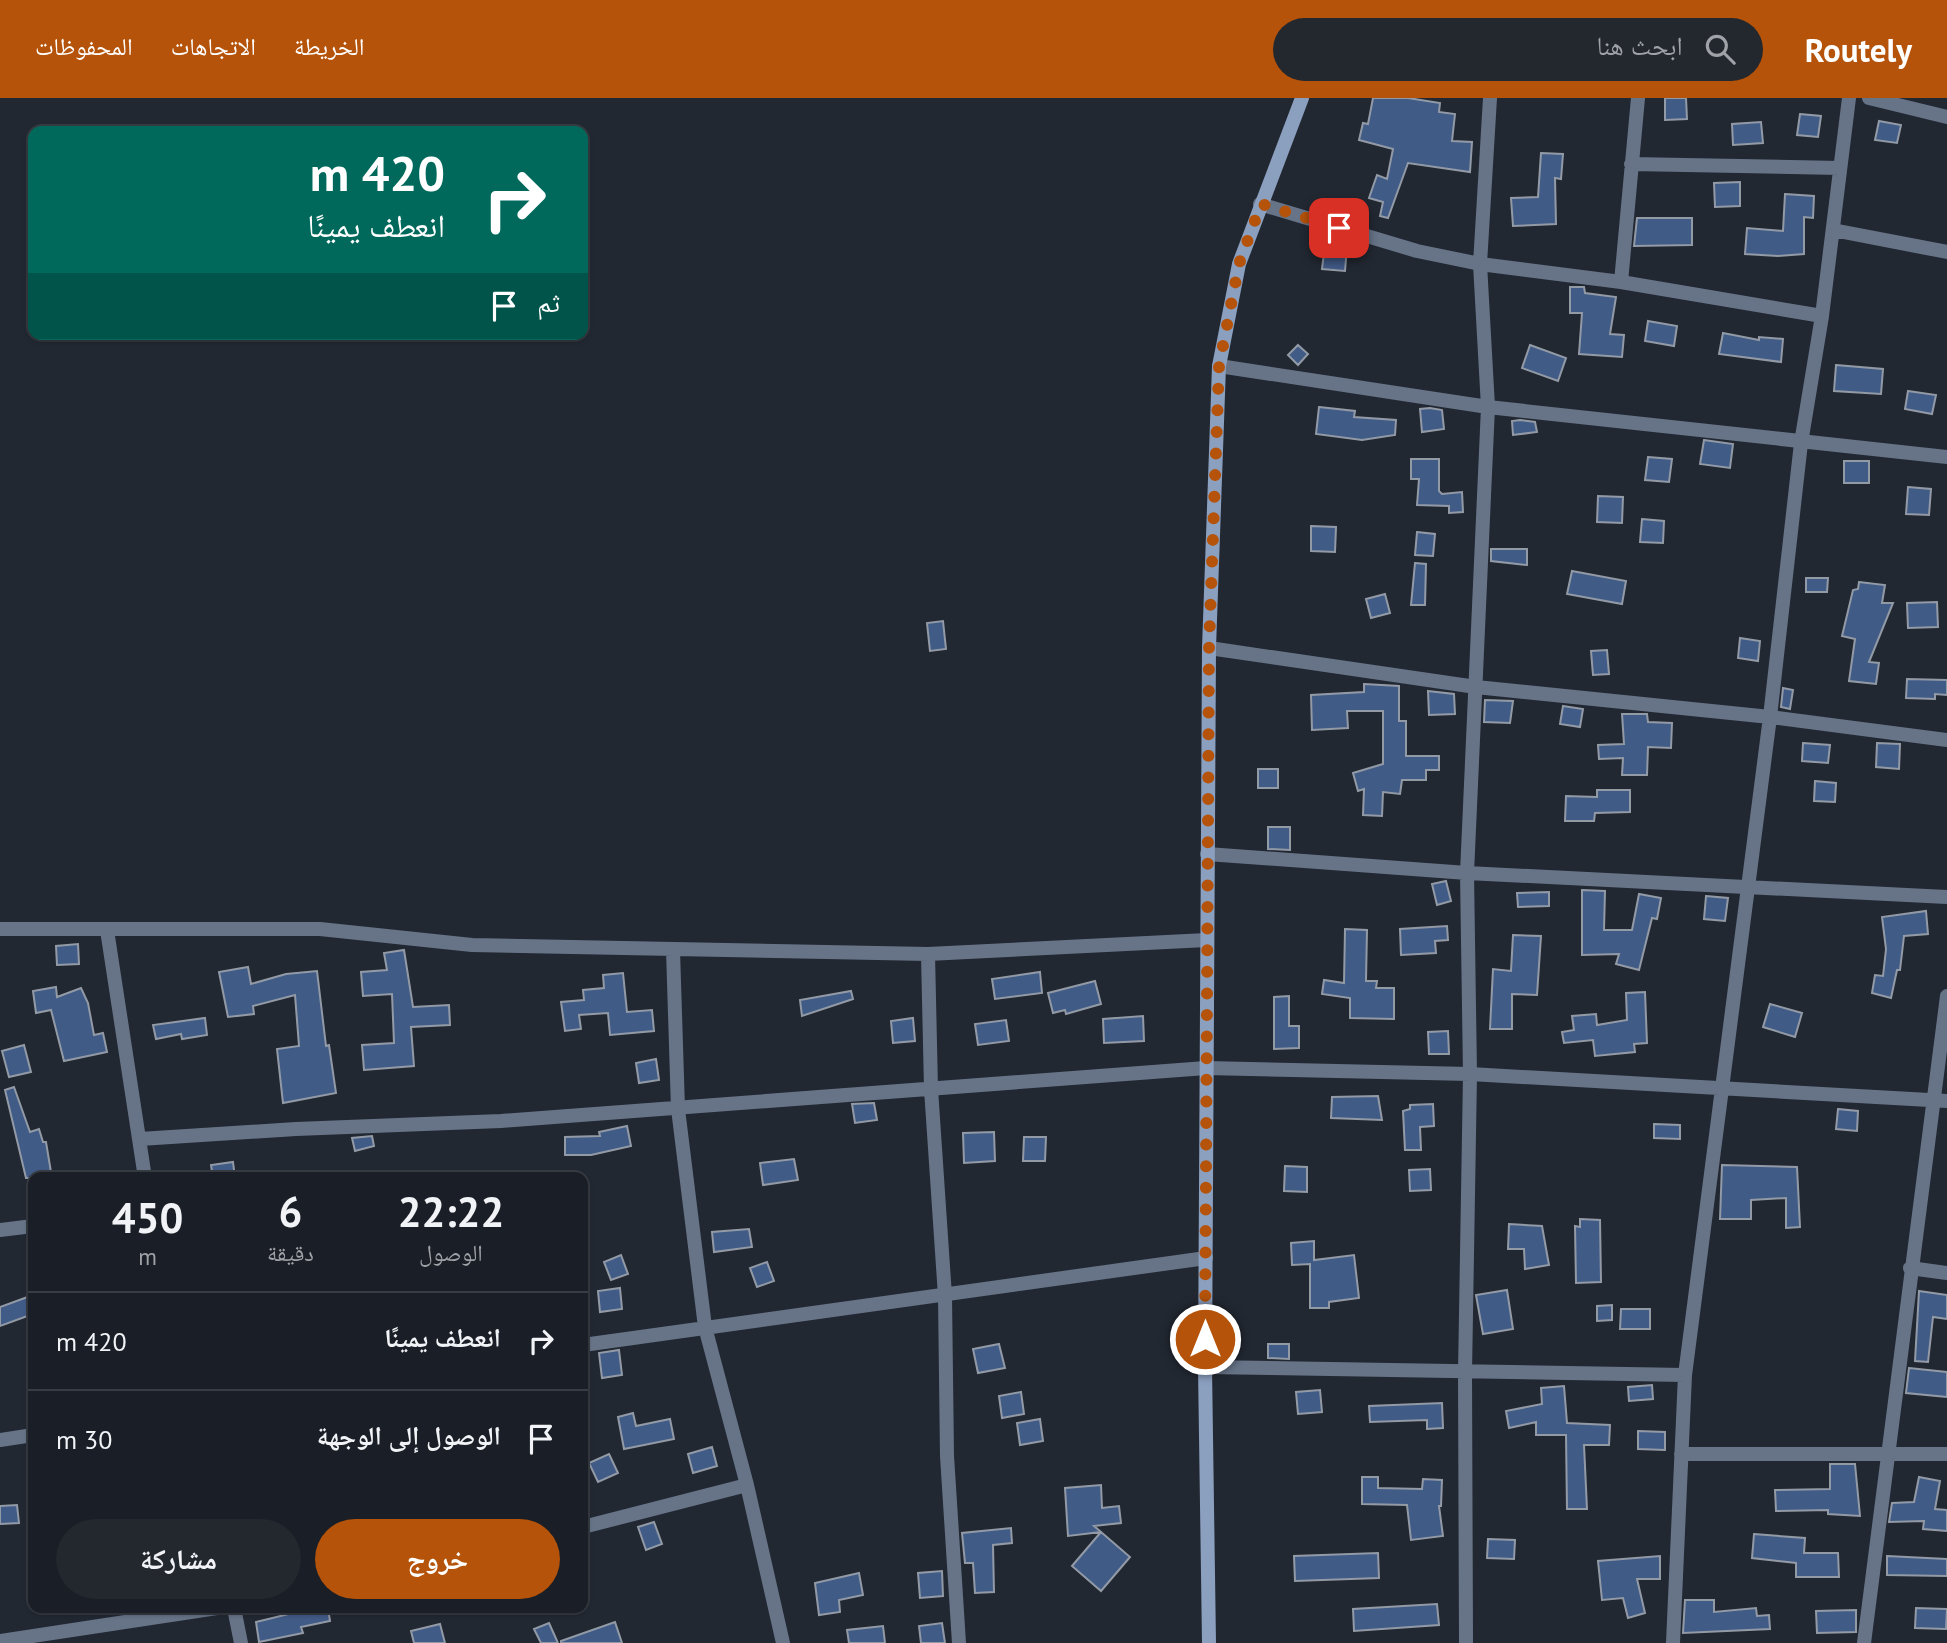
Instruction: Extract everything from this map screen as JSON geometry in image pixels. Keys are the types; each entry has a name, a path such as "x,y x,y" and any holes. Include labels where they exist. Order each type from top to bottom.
{"main road":[{"path":"1209,1643 1205,1367 1206,940 1209,648 1219,366 1239,264 1302,98"}],"street":[{"path":"1466,1643 1465,1373 1470,1074 1467,873 1488,407 1480,264 1490,98"},
{"path":"1621,282 1638,98"},
{"path":"1674,1643 1685,1375 1770,717 1801,443 1822,316 1849,98"},
{"path":"1869,98 1947,117"},
{"path":"1631,164 1840,168"},
{"path":"1261,204 1417,251 1480,264 1621,282 1822,316"},
{"path":"1833,230 1947,252"},
{"path":"1219,366 1488,407 1947,457"},
{"path":"1209,648 1476,687 1770,717 1947,740"},
{"path":"1207,854 1467,873 1947,897"},
{"path":"0,929 320,929 472,945 928,954 1206,940"},
{"path":"107,930 144,1172"},
{"path":"673,950 678,1109 705,1327 747,1485 783,1643"},
{"path":"928,954 931,1089 945,1296 947,1456 959,1643"},
{"path":"1864,1643 1910,1268 1941,1100 1947,996"},
{"path":"140,1139 678,1109 781,1098 1206,1068 1470,1074 1941,1100"},
{"path":"0,1230 28,1227"},
{"path":"588,1344 1206,1258"},
{"path":"1910,1268 1947,1273"},
{"path":"1205,1367 1685,1375"},
{"path":"0,1440 28,1436"},
{"path":"1681,1454 1947,1454"},
{"path":"588,1526 747,1485"},
{"path":"0,1641 184,1613"},
{"path":"235,1613 241,1643"}],"building":[{"path":"1373,98 1408,98 1440,103 1439,112 1455,114 1452,141 1472,142 1470,172 1408,163 1388,218 1380,216 1383,202 1369,198 1377,175 1387,179 1393,149 1359,140 1363,123 1368,124"},
{"path":"1665,98 1686,98 1687,119 1665,120"},
{"path":"1800,114 1821,116 1818,137 1797,135"},
{"path":"1879,121 1901,125 1897,143 1875,140"},
{"path":"1761,122 1763,143 1733,145 1732,124"},
{"path":"1541,153 1563,154 1561,179 1555,178 1556,224 1513,226 1511,198 1538,197"},
{"path":"1740,182 1740,206 1715,207 1714,183"},
{"path":"1785,194 1814,196 1813,218 1804,217 1804,254 1745,254 1747,228 1783,231"},
{"path":"1637,218 1692,218 1692,245 1634,246"},
{"path":"1325,245 1347,247 1345,271 1322,269"},
{"path":"1570,287 1584,287 1585,293 1616,297 1610,334 1624,335 1622,357 1579,354 1582,313 1570,313"},
{"path":"1648,321 1677,326 1674,346 1645,341"},
{"path":"1723,333 1759,340 1759,337 1783,339 1781,362 1719,354"},
{"path":"1298,345 1308,354 1298,365 1288,355"},
{"path":"1530,345 1566,358 1558,381 1522,368"},
{"path":"1836,365 1883,369 1881,394 1834,391"},
{"path":"1908,391 1936,395 1932,414 1905,409"},
{"path":"1319,407 1355,411 1354,417 1396,420 1395,435 1362,440 1316,434"},
{"path":"1420,409 1442,410 1444,429 1422,432"},
{"path":"1512,421 1535,422 1537,432 1513,435"},
{"path":"1704,440 1733,444 1730,468 1700,464"},
{"path":"1648,457 1672,459 1669,482 1645,480"},
{"path":"1411,459 1439,459 1439,491 1442,494 1462,492 1463,512 1449,513 1449,506 1417,505 1419,479 1411,479"},
{"path":"1844,461 1869,461 1869,483 1844,483"},
{"path":"1908,487 1931,489 1929,515 1906,514"},
{"path":"1598,496 1623,497 1622,523 1597,522"},
{"path":"1642,519 1664,521 1663,543 1640,542"},
{"path":"1311,526 1336,527 1335,552 1311,551"},
{"path":"1417,532 1435,534 1433,556 1415,555"},
{"path":"1491,549 1527,549 1527,565 1491,561"},
{"path":"1415,563 1426,564 1425,605 1411,605"},
{"path":"1572,571 1626,581 1622,604 1567,594"},
{"path":"1806,578 1828,578 1827,592 1806,592"},
{"path":"1859,582 1885,585 1882,603 1893,603 1869,662 1879,663 1876,684 1849,681 1855,639 1842,636 1853,590 1858,589"},
{"path":"1385,594 1390,613 1371,618 1366,599"},
{"path":"1937,602 1938,627 1908,628 1907,603"},
{"path":"943,621 946,649 930,651 927,623"},
{"path":"1740,638 1760,641 1758,661 1738,658"},
{"path":"1607,650 1609,674 1593,675 1591,651"},
{"path":"1907,679 1947,680 1947,695 1935,694 1935,699 1906,698"},
{"path":"1364,684 1399,686 1399,721 1406,721 1406,756 1439,756 1439,770 1426,770 1426,780 1402,780 1400,794 1383,792 1382,816 1363,815 1364,789 1358,791 1353,773 1383,764 1383,711 1347,711 1348,728 1312,730 1311,695 1364,692"},
{"path":"1783,688 1793,690 1790,709 1781,707"},
{"path":"1428,691 1454,694 1455,714 1429,715"},
{"path":"1485,700 1513,701 1510,723 1484,722"},
{"path":"1563,706 1583,709 1580,727 1560,724"},
{"path":"1622,714 1647,714 1648,722 1672,723 1671,748 1648,747 1647,775 1622,775 1623,758 1599,759 1598,745 1624,744"},
{"path":"1803,743 1830,745 1828,763 1802,761"},
{"path":"1877,743 1900,744 1899,769 1876,767"},
{"path":"1258,769 1278,769 1278,788 1258,788"},
{"path":"1815,781 1836,783 1835,802 1814,801"},
{"path":"1597,790 1630,790 1630,812 1595,813 1594,821 1565,821 1566,796 1597,797"},
{"path":"1268,827 1290,827 1290,850 1268,849"},
{"path":"1446,881 1451,901 1437,905 1432,884"},
{"path":"1582,890 1605,891 1604,930 1632,930 1639,894 1661,898 1657,919 1652,918 1639,970 1616,964 1619,954 1582,955"},
{"path":"1549,892 1549,906 1518,907 1517,893"},
{"path":"1706,896 1728,898 1725,921 1704,919"},
{"path":"1926,911 1928,934 1904,936 1900,970 1897,970 1891,998 1872,993 1875,975 1883,976 1886,949 1882,917"},
{"path":"1447,926 1448,940 1435,941 1436,953 1401,955 1400,929"},
{"path":"1345,929 1367,930 1366,981 1377,981 1376,988 1394,988 1394,1019 1350,1018 1350,998 1322,994 1324,980 1344,983"},
{"path":"1513,935 1541,936 1537,995 1512,994 1512,1029 1490,1029 1493,969 1511,971"},
{"path":"78,944 79,964 57,965 56,946"},
{"path":"404,950 413,1007 449,1005 450,1025 411,1027 414,1066 364,1070 362,1045 394,1043 392,994 363,996 361,972 387,970 384,953"},
{"path":"248,967 251,984 286,974 317,971 326,1046 329,1045 336,1093 283,1103 277,1049 299,1046 295,995 253,1006 254,1014 228,1017 219,972"},
{"path":"1040,972 1042,993 995,999 992,979"},
{"path":"623,973 627,1012 652,1010 654,1031 610,1035 608,1013 579,1015 581,1029 565,1031 561,1002 584,1000 583,990 604,988 603,975"},
{"path":"1095,981 1101,1004 1066,1014 1065,1010 1053,1013 1048,993"},
{"path":"56,987 57,997 81,988 88,1003 94,1035 103,1033 107,1052 64,1061 51,1010 36,1013 33,991"},
{"path":"851,991 853,999 802,1016 800,1000"},
{"path":"1645,992 1647,1043 1634,1044 1635,1052 1595,1056 1593,1040 1564,1043 1562,1032 1574,1030 1572,1016 1596,1014 1597,1025 1627,1020 1626,993"},
{"path":"1289,996 1289,1026 1299,1026 1299,1048 1274,1049 1274,997"},
{"path":"1770,1004 1802,1013 1795,1037 1763,1027"},
{"path":"1143,1016 1144,1041 1104,1043 1103,1019"},
{"path":"205,1018 207,1035 182,1039 181,1034 156,1039 153,1025"},
{"path":"913,1018 915,1041 893,1043 891,1021"},
{"path":"1006,1020 1009,1041 978,1045 975,1024"},
{"path":"1448,1031 1449,1054 1429,1054 1428,1032"},
{"path":"24,1045 31,1072 9,1077 2,1051"},
{"path":"656,1059 659,1080 639,1083 636,1063"},
{"path":"14,1087 30,1132 39,1129 43,1142 46,1142 51,1172 28,1172 26,1178 5,1090"},
{"path":"1378,1096 1382,1120 1331,1118 1332,1097"},
{"path":"874,1103 877,1120 855,1123 852,1104"},
{"path":"1433,1104 1434,1126 1420,1127 1421,1150 1405,1150 1403,1111 1410,1109 1410,1105"},
{"path":"1838,1109 1858,1111 1857,1131 1836,1129"},
{"path":"1654,1124 1680,1125 1680,1139 1654,1138"},
{"path":"627,1126 631,1146 591,1155 565,1155 565,1137 600,1136 599,1132"},
{"path":"994,1132 995,1161 964,1163 963,1133"},
{"path":"372,1136 374,1146 355,1151 352,1138"},
{"path":"1024,1137 1046,1137 1045,1161 1023,1161"},
{"path":"794,1159 798,1180 763,1185 760,1163"},
{"path":"233,1162 234,1172 212,1172 211,1165"},
{"path":"1722,1165 1797,1167 1800,1227 1786,1228 1786,1198 1751,1200 1751,1219 1720,1219"},
{"path":"1285,1166 1307,1167 1307,1192 1284,1191"},
{"path":"1430,1169 1431,1190 1410,1191 1409,1170"},
{"path":"1580,1219 1600,1220 1601,1282 1576,1283 1575,1226 1580,1227"},
{"path":"1509,1224 1542,1226 1549,1265 1525,1269 1524,1249 1508,1249"},
{"path":"749,1229 752,1247 714,1252 712,1232"},
{"path":"1314,1241 1314,1260 1354,1255 1359,1298 1329,1302 1329,1308 1310,1308 1310,1264 1292,1265 1291,1243"},
{"path":"621,1255 628,1274 611,1280 604,1262"},
{"path":"767,1262 774,1281 757,1287 750,1268"},
{"path":"620,1288 622,1309 600,1312 598,1291"},
{"path":"1507,1290 1513,1329 1483,1334 1476,1295"},
{"path":"1919,1291 1947,1295 1947,1319 1933,1317 1928,1362 1915,1361"},
{"path":"28,1297 28,1316 0,1326 0,1307"},
{"path":"1612,1305 1612,1320 1597,1321 1597,1306"},
{"path":"1621,1309 1650,1309 1650,1329 1620,1329"},
{"path":"999,1344 1005,1368 978,1373 973,1349"},
{"path":"1268,1344 1289,1344 1289,1359 1268,1358"},
{"path":"619,1350 622,1375 602,1378 599,1353"},
{"path":"1909,1368 1947,1372 1947,1397 1906,1393"},
{"path":"1652,1385 1653,1399 1629,1401 1628,1387"},
{"path":"1564,1386 1567,1423 1610,1425 1609,1445 1584,1445 1587,1509 1567,1509 1566,1435 1536,1435 1536,1422 1509,1428 1506,1411 1542,1404 1541,1388"},
{"path":"1320,1390 1322,1412 1298,1414 1296,1392"},
{"path":"1021,1392 1024,1414 1002,1418 999,1396"},
{"path":"1442,1403 1443,1428 1427,1429 1427,1420 1370,1422 1369,1406"},
{"path":"633,1413 636,1426 670,1419 674,1439 624,1449 618,1417"},
{"path":"1040,1419 1043,1441 1020,1445 1017,1423"},
{"path":"1638,1431 1665,1432 1665,1450 1638,1449"},
{"path":"712,1447 717,1466 693,1473 688,1454"},
{"path":"609,1454 618,1473 598,1482 589,1463"},
{"path":"1830,1464 1855,1464 1860,1516 1828,1514 1828,1510 1776,1511 1775,1490 1830,1489"},
{"path":"1362,1477 1378,1477 1378,1488 1422,1489 1423,1479 1442,1480 1439,1506 1443,1536 1411,1540 1407,1505 1362,1504"},
{"path":"1919,1477 1940,1481 1935,1509 1947,1510 1947,1531 1923,1529 1924,1521 1889,1522 1892,1503 1914,1502"},
{"path":"1101,1485 1102,1508 1119,1506 1121,1523 1094,1526 1101,1532 1068,1536 1065,1488"},
{"path":"17,1505 19,1523 0,1524 0,1506"},
{"path":"654,1522 662,1544 646,1550 638,1527"},
{"path":"1011,1528 1012,1543 993,1545 994,1592 975,1593 973,1563 965,1563 962,1533"},
{"path":"1101,1532 1130,1557 1101,1591 1072,1566"},
{"path":"1754,1534 1805,1538 1804,1553 1838,1553 1839,1577 1796,1577 1796,1563 1752,1558"},
{"path":"1488,1539 1515,1540 1514,1559 1487,1558"},
{"path":"1378,1553 1379,1578 1295,1581 1294,1556"},
{"path":"1660,1556 1660,1579 1637,1579 1645,1613 1628,1618 1623,1598 1602,1600 1598,1561"},
{"path":"1887,1556 1947,1559 1947,1576 1887,1575"},
{"path":"942,1571 943,1596 920,1598 918,1573"},
{"path":"859,1573 863,1595 839,1600 840,1612 819,1615 815,1583"},
{"path":"1685,1600 1714,1600 1714,1612 1756,1608 1757,1616 1769,1615 1770,1629 1683,1633"},
{"path":"1437,1604 1439,1625 1354,1631 1353,1609"},
{"path":"1916,1608 1947,1609 1946,1629 1915,1628"},
{"path":"1856,1610 1856,1632 1817,1633 1816,1611"},
{"path":"293,1613 329,1613 330,1621 301,1627 303,1633 259,1642 256,1622"},
{"path":"615,1622 622,1643 561,1643 561,1641"},
{"path":"549,1623 558,1643 541,1643 534,1629"},
{"path":"942,1623 945,1643 921,1643 919,1626"},
{"path":"440,1624 445,1643 414,1643 411,1631"},
{"path":"883,1626 885,1643 849,1643 847,1630"}],"route":[{"path":"1205,1339 1209,648 1219,366 1239,264 1261,204 1339,228"}]}
